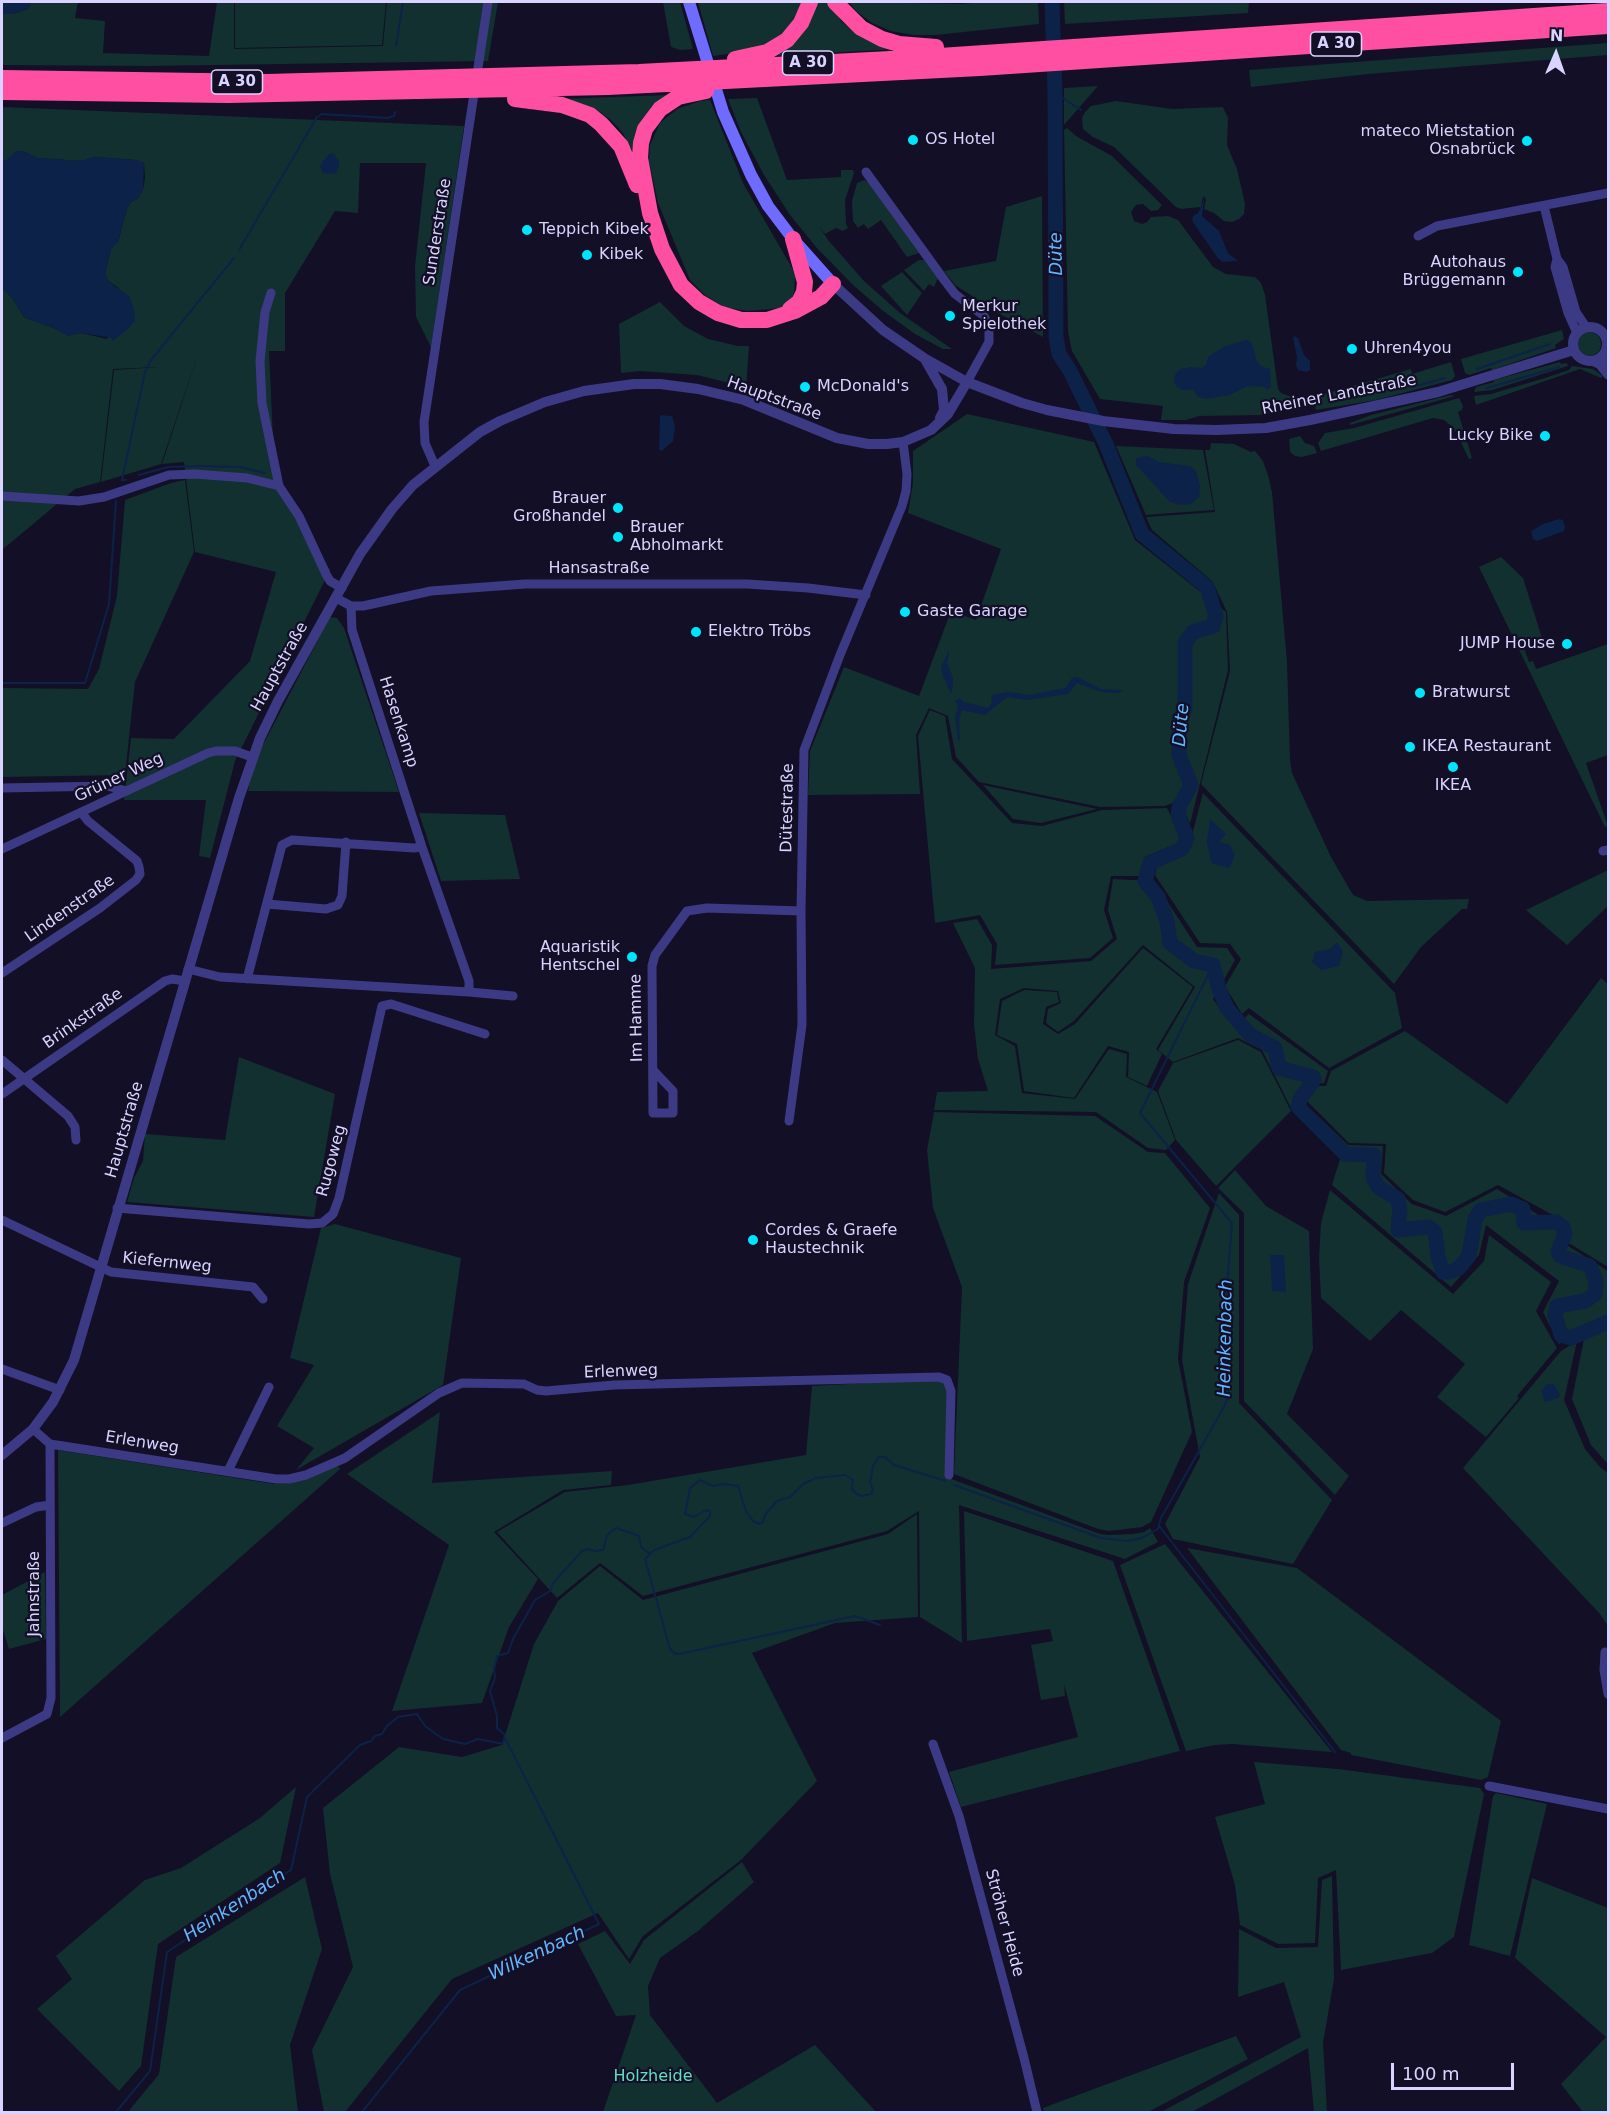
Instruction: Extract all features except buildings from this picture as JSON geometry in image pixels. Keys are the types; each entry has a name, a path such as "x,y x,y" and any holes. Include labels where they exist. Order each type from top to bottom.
{"highway":[{"path":"639,72 663,64 741,58 767,52 787,40 801,23 810,2"},
{"path":"835,2 861,28 882,39 923,47 960,47 978,53"},
{"name":"A 30","path":"1063,55 1608,11"},
{"name":"A 30","path":"2,92 228,95 608,87 785,79 1040,56 1608,26"},
{"name":"A 30","path":"2,78 267,82 639,72 978,53 1040,56"},
{"path":"650,213 640,158 641,142 645,129 660,109 678,98 698,92 778,86 785,79"},
{"path":"435,92 452,100 521,99 545,102 576,109 590,115 607,129 621,146 663,249 681,285 699,302 718,313 741,320 767,320 795,311 821,297 833,284"},
{"path":"767,320 793,308 804,292 805,282 793,239"}],"main road":[{"name":"Rheiner Landstraße","path":"689,2 723,112 758,189 793,239 833,284"}],"street":[{"name":"Sunderstraße","path":"435,466 425,443 424,422 488,2"},
{"path":"866,172 945,281 956,294 984,316 989,326 988,342 967,382"},
{"path":"1418,236 1437,226 1608,193"},
{"path":"1544,206 1557,259 1563,267 1582,330"},
{"name":"Rheiner Landstraße","path":"833,284 883,330 924,358 967,382 1022,403 1082,418 1204,430 1281,426 1438,392 1574,350"},
{"path":"271,293 265,312 260,361 262,403 279,486 299,516 330,581 342,588"},
{"path":"1592,361 1606,359 1607,339 1596,328 1582,330 1573,341 1574,350 1581,359 1599,364 1608,375"},
{"path":"924,358 935,374 944,400 944,410 930,430"},
{"name":"Hauptstraße","path":"2,1455 33,1429 60,1390 74,1360 252,757 278,701 360,554 392,509 413,485 480,432 524,410 562,396 584,391 634,384 660,384 723,394 768,409 837,438 868,444 903,442 930,430 948,414 967,382"},
{"name":"Dütestraße","path":"789,1121 802,1025 801,911 804,750 906,491 907,474 903,442"},
{"path":"2,496 79,501 104,497 169,475 195,474 247,478 279,486"},
{"name":"Hansastraße","path":"351,606 363,606 440,589 525,584 747,584 866,595"},
{"path":"336,598 351,606"},
{"name":"Hasenkamp","path":"351,606 352,630 422,847 469,981 469,992"},
{"name":"Grüner Weg","path":"2,849 216,751 236,752 252,757"},
{"path":"2,788 107,786 127,791"},
{"name":"Lindenstraße","path":"2,973 100,909 140,874 140,867 136,861 88,821 81,812"},
{"path":"247,979 282,845 291,840 422,847"},
{"path":"267,904 326,909 338,905 342,896 346,842"},
{"name":"Im Hamme","path":"653,1070 673,1091 673,1113 653,1113 652,966 655,956 687,911 714,908 801,911"},
{"path":"188,969 220,977 513,996"},
{"name":"Brinkstraße","path":"2,1094 165,981 172,979 185,981"},
{"name":"Rugoweg","path":"117,1208 309,1224 322,1223 333,1214 339,1198 382,1006 391,1004 485,1034"},
{"path":"2,1060 68,1116 75,1127 76,1140"},
{"name":"Kiefernweg","path":"2,1220 118,1274 253,1287 263,1299"},
{"path":"2,1369 60,1390"},
{"name":"Erlenweg","path":"51,1444 276,1479 289,1479 306,1475 345,1458 439,1393 462,1383 524,1384 546,1391 614,1385 653,1386 939,1377 947,1380 951,1391 949,1475"},
{"path":"228,1471 269,1387"},
{"path":"33,1429 51,1444"},
{"name":"Jahnstraße","path":"2,1738 47,1714 51,1698 51,1444"},
{"path":"2,1523 36,1507 50,1505"},
{"path":"1605,1652 1604,1670 1608,1694"},
{"name":"Ströher Heide","path":"933,1744 959,1816 1037,2112"},
{"path":"1490,1786 1608,1809"}],"green space":[{"path":"31,2 78,2 75,18 105,21 103,53 209,56 217,2 234,2 234,49 383,46 387,2 498,2 488,61 147,66 2,65 2,14 12,14 28,9"},
{"path":"235,2 386,2 382,45 235,48"},
{"path":"663,2 680,2 693,49 680,50 671,47"},
{"path":"698,2 805,2 789,29 772,42 743,52 713,56"},
{"path":"816,2 827,2 842,22 859,36 898,49 773,56"},
{"path":"849,2 961,4 1038,2 1039,24 936,35 913,35 891,31 872,23 856,11"},
{"path":"1064,2 1249,2 1248,13 1065,24"},
{"path":"1608,43 1608,55 1368,74 1251,87 1249,70"},
{"path":"1098,86 1064,125 1064,88"},
{"path":"669,95 652,106 642,120 633,153 623,133 611,120 597,110 559,99"},
{"path":"757,98 787,180 841,177 841,170 853,170 845,200 848,228 843,231 836,228 825,234 819,226 828,240 864,281 900,313 952,349 943,349 915,334 882,310 853,285 816,247 790,215 764,175 741,132 728,99"},
{"path":"710,100 743,183 792,268 795,277 794,292 791,301 781,308 748,311 724,307 706,296 690,280 658,203 649,161 650,145 660,123 677,109"},
{"path":"1116,101 1172,109 1223,107 1228,118 1227,145 1237,169 1245,204 1244,214 1232,222 1224,221 1204,209 1206,199 1203,196 1201,207 1181,209 1176,207 1114,147 1093,137 1083,129 1082,118 1091,106"},
{"path":"2,107 464,126 431,347 416,317 415,266 426,163 360,163 358,213 335,211 285,293 285,351 269,351 275,483 330,570 235,761 210,858 199,856 206,800 124,800 131,738 174,739 250,661 276,572 195,552 184,462 162,464 199,351 161,464 101,482 114,370 159,367 113,369 100,482 75,489 2,550 2,288 13,299 24,317 68,335 81,333 107,339 119,288 108,281 105,274 111,248 118,242 127,208 143,190 145,178 144,163 136,160 94,157 82,161 37,158 22,151 16,151 6,161 2,161"},
{"path":"1067,128 1076,136 1112,156 1162,205 1158,210 1151,211 1143,204 1136,205 1131,212 1134,221 1142,224 1151,217 1168,216 1178,220 1213,267 1226,274 1255,277 1261,283 1265,295 1278,389 1281,393 1297,399 1299,408 1260,415 1199,416 1186,420 1161,420 1163,406 1100,399 1072,351 1068,332 1064,130"},
{"path":"864,180 869,183 919,253 907,257 881,220 868,229 864,224 858,228 853,221 852,201 857,183"},
{"path":"1042,196 1043,337 1000,314 955,285 944,271 996,261 1006,207"},
{"path":"919,260 924,260 938,278 934,287 929,284 924,291 904,270"},
{"path":"902,272 922,293 907,315 881,286"},
{"path":"660,302 684,326 708,339 738,346 749,346 746,387 697,375 640,371 621,373 619,324"},
{"path":"1562,330 1564,339 1555,345 1556,348 1492,370 1491,368 1469,375 1465,373 1461,359"},
{"path":"1589,332 1598,335 1601,344 1598,353 1589,356 1580,353 1577,344 1580,335"},
{"path":"1451,362 1455,376 1452,380 1376,400 1316,410 1314,397 1411,369 1412,374"},
{"path":"1560,362 1561,364 1567,363 1568,366 1492,390 1474,392 1476,387 1494,382 1494,380"},
{"path":"1572,366 1593,369 1603,376 1601,378 1580,369 1476,405 1474,396 1491,394 1545,378 1569,370"},
{"path":"1451,395 1455,396 1350,425 1350,423 1371,415"},
{"path":"1459,398 1463,406 1458,412 1472,458 1469,459 1454,428 1444,420 1433,418 1321,451 1318,443 1325,433 1354,428"},
{"path":"967,414 1094,442 1135,540 1226,612 1228,670 1190,824 1180,800 1165,806 1100,807 979,782 956,757 948,716 929,708 916,735 920,794 808,795 810,751 844,667 919,696 951,611 976,620 1001,549 908,513 913,483 913,451"},
{"path":"1300,436 1305,443 1314,446 1317,453 1302,457 1290,452 1289,439"},
{"path":"1211,443 1234,444 1251,452 1255,451 1263,461 1268,475 1272,492 1287,662 1292,773 1331,857 1353,895 1367,901 1469,899 1467,909 1462,909 1421,947 1394,984 1201,784 1230,671 1227,612 1212,581 1152,530 1146,517 1215,512 1205,450 1210,450"},
{"path":"1116,446 1203,450 1214,510 1146,515"},
{"path":"185,480 194,552 135,682 125,775 2,777 2,688 88,689 99,669 117,596 125,500"},
{"path":"1501,557 1523,578 1543,641 1524,648 1529,662 1533,661 1536,669 1608,644 1608,755 1586,763 1608,826 1605,827 1479,567"},
{"path":"330,617 337,618 344,628 399,792 248,791 254,762"},
{"path":"930,710 945,716 952,759 1012,823 1042,826 1102,810 1167,808 1181,836 1178,843 1145,857 1140,876 1111,876 1104,910 1113,938 1090,958 995,965 997,944 980,915 935,923 918,736"},
{"path":"983,785 1097,809 1041,823 1013,819"},
{"path":"1203,793 1395,993 1402,1028 1329,1068 1249,1008 1242,1014 1225,986 1241,959 1230,944 1200,943 1155,875 1157,866 1187,854"},
{"path":"419,813 505,815 520,879 441,881"},
{"path":"1608,870 1608,906 1567,945 1526,910"},
{"path":"1113,879 1154,881 1197,947 1227,948 1235,960 1213,999 1234,1027 1249,1014 1328,1071 1324,1083 1306,1083 1297,1096 1348,1145 1383,1146 1381,1174 1412,1204 1446,1216 1497,1189 1556,1226 1560,1232 1557,1239 1608,1271 1608,1315 1571,1333 1559,1344 1543,1312 1559,1281 1486,1225 1479,1255 1451,1287 1332,1185 1340,1159 1293,1112 1262,1050 1238,1038 1173,1062 1158,1050 1195,987 1143,945 1074,1021 1058,1032 1046,1023 1048,1009 1061,1003 1058,991 1024,988 1000,999 995,1035 1015,1046 1022,1093 1075,1099 1109,1049 1127,1054 1126,1077 1157,1092 1175,1140 1166,1150 1148,1148 1096,1112 934,1110 937,1092 988,1091 978,1059 974,1024 975,968 953,923 977,919 992,945 991,969 1091,961 1117,939 1108,910"},
{"path":"1143,948 1193,987 1156,1049 1162,1054 1147,1086 1128,1077 1129,1052 1108,1046 1074,1098 1024,1091 1017,1044 997,1035 1002,1001 1024,990 1057,992 1059,1002 1046,1007 1043,1024 1058,1034 1075,1024"},
{"path":"1601,978 1608,984 1608,1267 1567,1242 1570,1232 1569,1224 1498,1185 1445,1212 1413,1200 1384,1173 1386,1144 1349,1143 1305,1099 1315,1086 1326,1086 1331,1071 1405,1031 1507,1104"},
{"path":"1238,1040 1261,1052 1291,1111 1216,1186 1176,1140 1158,1091 1173,1063"},
{"path":"239,1057 335,1094 314,1217 127,1202 134,1178 143,1161 145,1134 225,1140"},
{"path":"934,1112 1095,1116 1148,1152 1165,1153 1210,1208 1184,1282 1178,1359 1192,1432 1151,1522 1142,1527 1109,1531 1098,1529 954,1474 962,1287 933,1208 927,1150"},
{"path":"1235,1170 1266,1206 1309,1231 1313,1349 1287,1414 1349,1476 1335,1495 1244,1401 1244,1213 1218,1188"},
{"path":"1330,1190 1453,1294 1484,1261 1489,1235 1551,1282 1536,1311 1557,1348 1486,1437 1437,1397 1465,1364 1401,1310 1370,1341 1321,1298 1319,1258 1321,1223"},
{"path":"1219,1193 1239,1215 1239,1403 1332,1500 1293,1564 1173,1539 1165,1524 1200,1457 1182,1360 1188,1284"},
{"path":"335,1224 461,1258 443,1385 296,1470 314,1448 277,1426 314,1365 290,1358 321,1228"},
{"path":"1608,1327 1608,1464 1591,1445 1572,1399 1584,1339"},
{"path":"1577,1341 1564,1400 1585,1449 1608,1473 1608,1626 1600,1614 1463,1468 1561,1351"},
{"path":"939,1379 945,1384 948,1392 946,1477 1100,1534 1133,1534 1150,1528 1158,1542 1125,1559 959,1505 962,1643 920,1617 919,1511 887,1531 643,1596 600,1563 557,1598 497,1532 565,1492 628,1485 806,1455 812,1386"},
{"path":"440,1412 432,1483 612,1471 611,1485 563,1490 494,1532 538,1579 509,1627 482,1703 392,1711 449,1545 347,1474"},
{"path":"58,1450 274,1484 308,1479 338,1466 340,1469 60,1717"},
{"path":"964,1511 1113,1561 1180,1751 961,1807 949,1772 1078,1737 1064,1684 1065,1696 1041,1700 1031,1645 1053,1641 1050,1629 967,1641"},
{"path":"917,1514 918,1617 835,1623 752,1653 817,1781 741,1860 643,1936 629,1959 598,1913 452,1979 345,2112 324,2112 312,2050 353,1967 330,1874 323,1808 399,1747 462,1757 502,1745 534,1644 558,1601 600,1566 643,1600 888,1534"},
{"path":"1165,1544 1332,1752 1232,1744 1186,1751 1120,1565"},
{"path":"1187,1548 1297,1568 1501,1721 1488,1777 1481,1780 1351,1755 1341,1750"},
{"path":"45,1572 46,1639 9,1649 2,1627 2,1595"},
{"path":"1254,1762 1338,1769 1480,1788 1484,1794 1454,1937 1432,1953 1341,1970 1336,1870 1318,1878 1315,1943 1278,1944 1240,1925 1235,1885 1215,1817 1265,1804"},
{"path":"296,1787 280,1863 158,1944 141,2066 119,2091 37,2009 72,1979 56,1956 145,1880 181,1868 260,1818"},
{"path":"1496,1793 1547,1804 1510,1956 1469,1945 1493,1796"},
{"name":"Holzheide","path":"742,1862 754,1882 698,1931 660,1958 648,1986 650,2015 717,2103 815,2045 876,2112 603,2112 636,2015 616,2016 578,1944 605,1931 630,1964 644,1940"},
{"path":"1332,1876 1334,1979 1323,2043 1327,2112 1314,2112 1308,2048 1192,2112 1161,2112 1301,2037 1284,1982 1238,1997 1239,1929 1276,1948 1318,1947 1322,1880"},
{"path":"305,1877 322,1949 290,2045 298,2112 128,2112 159,2074 176,1957"},
{"path":"1532,1878 1608,1908 1608,2112 1583,2112 1561,2084 1606,2037 1515,1958"},
{"path":"1236,2036 1248,2059 1148,2112 1044,2112 1043,2108"}],"water":[{"path":"2,2 31,2 28,9 12,14 2,14"},
{"path":"1046,2 1057,2 1056,32 1046,33"},
{"path":"16,151 22,151 38,158 82,161 94,157 136,160 144,163 143,190 127,208 118,242 111,249 105,274 108,281 130,297 134,309 135,321 113,341 112,338 81,333 68,336 24,317 13,299 2,288 2,161"},
{"path":"333,153 339,161 339,167 335,174 323,173 320,167 323,161"},
{"path":"1205,195 1202,216 1219,231 1228,253 1238,261 1222,262 1192,221"},
{"path":"1295,336 1298,338 1304,355 1310,361 1310,370 1307,372 1298,370 1296,365 1297,357 1293,338"},
{"path":"1246,340 1251,341 1257,361 1261,366 1270,369 1271,387 1268,390 1264,387 1248,386 1230,395 1205,399 1197,396 1194,390 1183,390 1177,387 1174,382 1175,374 1180,369 1202,368 1206,365 1208,357 1223,347"},
{"path":"660,415 672,416 675,426 673,441 662,451 659,450"},
{"path":"1148,456 1159,462 1190,466 1196,471 1200,486 1199,497 1191,504 1180,505 1170,502 1136,465 1136,459"},
{"path":"1559,519 1563,520 1564,531 1537,541 1533,539 1531,531"},
{"path":"948,652 947,663 953,678 952,693 942,674 941,667"},
{"path":"1077,677 1101,689 1123,690 1119,693 1101,692 1077,683 1068,694 1027,700 1007,697 985,715 962,710 959,720 960,740 958,741 955,717 958,706 955,701 960,698 964,702 988,708 992,695 1009,692 1029,695 1065,688 1072,678"},
{"path":"1210,819 1226,834 1219,842 1230,845 1235,855 1229,868 1211,863 1207,842"},
{"path":"1337,942 1343,952 1339,966 1321,970 1312,962 1315,952 1330,949"},
{"path":"1270,1255 1284,1255 1286,1292 1272,1291"},
{"path":"1547,1384 1554,1384 1560,1395 1559,1398 1545,1402 1541,1391"}],"waterway":[{"path":"396,46 403,2"},
{"name":"Düte","path":"1052,2 1055,93 1056,337 1059,354 1070,371 1106,444 1142,534 1207,587 1216,616 1213,626 1193,632 1185,643 1185,709 1179,720 1179,755 1191,785 1179,807 1178,815 1187,838 1182,849 1150,863 1145,881 1158,897 1167,921 1170,943 1194,961 1213,965 1227,1008 1250,1035 1275,1048 1279,1068 1313,1077 1314,1080 1300,1099 1298,1107 1345,1154 1374,1155 1373,1177 1378,1187 1398,1199 1400,1210 1398,1230 1429,1227 1435,1232 1443,1272 1459,1268 1469,1256 1475,1219 1481,1210 1511,1204 1523,1209 1524,1223 1556,1222 1563,1227 1565,1234 1558,1251 1560,1256 1590,1266 1596,1281 1595,1294 1585,1301 1557,1306 1555,1315 1561,1335 1571,1338 1608,1322"},
{"path":"1055,93 1081,110"},
{"path":"239,250 317,117 322,114 388,118 394,116 395,112"},
{"path":"126,480 122,480 145,372 151,360 234,258"},
{"path":"1477,369 1550,344"},
{"path":"1487,388 1559,367"},
{"path":"1416,386 1445,378"},
{"path":"139,475 168,467 202,466 240,467 265,473"},
{"path":"2,683 85,683 109,604 116,501"},
{"name":"Heinkenbach","path":"954,1485 1101,1538 1128,1541 1142,1538 1158,1529 1161,1518 1225,1405 1229,1384 1224,1326 1232,1223 1140,1113 1213,965"},
{"name":"Heinkenbach","path":"116,2112 150,2071 167,1952 291,1870 307,1797 360,1745 382,1734 387,1726 398,1717 417,1714 425,1726 443,1739 465,1744 478,1739 503,1744 505,1735 497,1728 497,1716 490,1691 495,1678 494,1669 497,1656 508,1653 513,1639 535,1600 550,1591 553,1583 582,1551 603,1550 607,1535 616,1528 639,1536 641,1547 650,1554 654,1550 690,1537 710,1516 710,1511 706,1510 694,1517 685,1514 690,1488 700,1480 713,1486 724,1484 738,1486 746,1511 753,1521 759,1524 763,1522 765,1515 777,1501 790,1497 803,1484 816,1478 845,1475 853,1480 852,1489 857,1494 861,1496 871,1494 873,1490 870,1482 873,1466 879,1457 885,1457 894,1465 946,1481"},
{"path":"1160,1527 1335,1752"},
{"path":"650,1554 645,1559 670,1649 674,1653 679,1654 855,1616 880,1625"},
{"name":"Wilkenbach","path":"362,2112 460,1990 599,1924 505,1738"}],"place":[{"name":"OS Hotel","path":"913,140"},
{"name":"mateco Mietstation Osnabrück","path":"1527,141"},
{"name":"Teppich Kibek","path":"527,230"},
{"name":"Kibek","path":"587,255"},
{"name":"Autohaus Brüggemann","path":"1518,272"},
{"name":"Merkur Spielothek","path":"950,316"},
{"name":"Uhren4you","path":"1352,349"},
{"name":"McDonald's","path":"805,387"},
{"name":"Lucky Bike","path":"1545,436"},
{"name":"Brauer Großhandel","path":"618,508"},
{"name":"Brauer Abholmarkt","path":"618,537"},
{"name":"Gaste Garage","path":"905,612"},
{"name":"Elektro Tröbs","path":"696,632"},
{"name":"JUMP House","path":"1567,644"},
{"name":"Bratwurst","path":"1420,693"},
{"name":"IKEA Restaurant","path":"1410,747"},
{"name":"IKEA","path":"1453,767"},
{"name":"Aquaristik Hentschel","path":"632,957"},
{"name":"Cordes & Graefe Haustechnik","path":"753,1240"}]}
